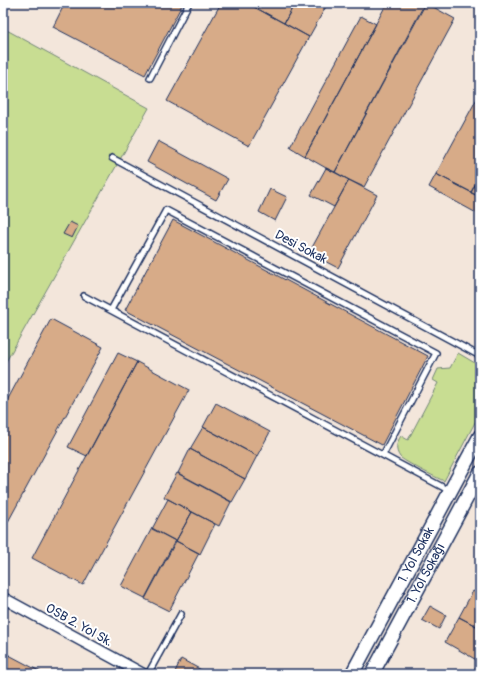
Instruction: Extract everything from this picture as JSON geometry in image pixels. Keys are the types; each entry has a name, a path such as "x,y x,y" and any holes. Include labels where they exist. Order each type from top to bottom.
{"street":[{"name":"1. Yol Sokak","path":"352,674 480,436"},
{"name":"1. Yol Sokağı","path":"372,674 480,473"},
{"name":"OSB 2. Yol Sk.","path":"3,598 142,674"}],"lane":[{"path":"150,78 190,3"},
{"name":"Desi Sokak","path":"112,158 480,356"},
{"path":"111,310 166,210 436,353 383,455"},
{"path":"84,296 451,491"},
{"path":"148,674 181,614"}],"shaded area":[{"path":"3,3 480,3 480,674 3,674"}],"green space":[{"path":"3,28 149,108 3,367"},
{"path":"458,353 480,366 480,413 444,481 402,459 397,452 397,446 401,436 408,440 438,383 433,380 438,369 450,368"}],"building":[{"path":"65,3 183,3 145,75 53,27"},
{"path":"221,3 247,3 309,37 249,146 167,101"},
{"path":"247,3 261,3 258,9"},
{"path":"261,3 295,3 284,23 258,9"},
{"path":"295,3 328,3 309,37 284,23"},
{"path":"387,3 425,3 335,172 305,156"},
{"path":"426,3 455,19 364,187 335,172"},
{"path":"361,16 376,24 305,156 290,147"},
{"path":"480,93 480,175 471,192 436,174"},
{"path":"158,141 228,179 216,200 147,162"},
{"path":"326,168 349,180 334,207 311,195"},
{"path":"436,174 480,197 480,215 429,187"},
{"path":"480,175 480,197 471,193"},
{"path":"349,180 377,195 338,268 309,253"},
{"path":"270,189 287,197 275,221 259,212"},
{"path":"173,220 428,356 382,445 125,310"},
{"path":"70,222 78,226 72,238 63,234"},
{"path":"51,319 103,347 3,531 3,408"},
{"path":"118,353 137,362 87,456 68,447"},
{"path":"137,362 189,390 83,585 32,558"},
{"path":"216,403 270,432 257,456 203,427"},
{"path":"203,427 257,456 245,479 190,449"},
{"path":"190,449 245,479 232,502 178,473"},
{"path":"177,473 231,502 219,526 164,497"},
{"path":"168,499 192,512 176,541 152,529"},
{"path":"192,512 215,524 200,554 176,541"},
{"path":"152,528 175,541 145,598 121,586"},
{"path":"176,541 199,553 169,611 145,599"},
{"path":"473,591 480,594 480,628 459,617"},
{"path":"430,606 446,615 439,629 422,620"},
{"path":"459,617 480,628 480,662 445,642"},
{"path":"3,652 9,655 3,665"},
{"path":"9,655 41,672 40,674 3,674 3,665"},
{"path":"181,659 207,673 174,674"}]}
